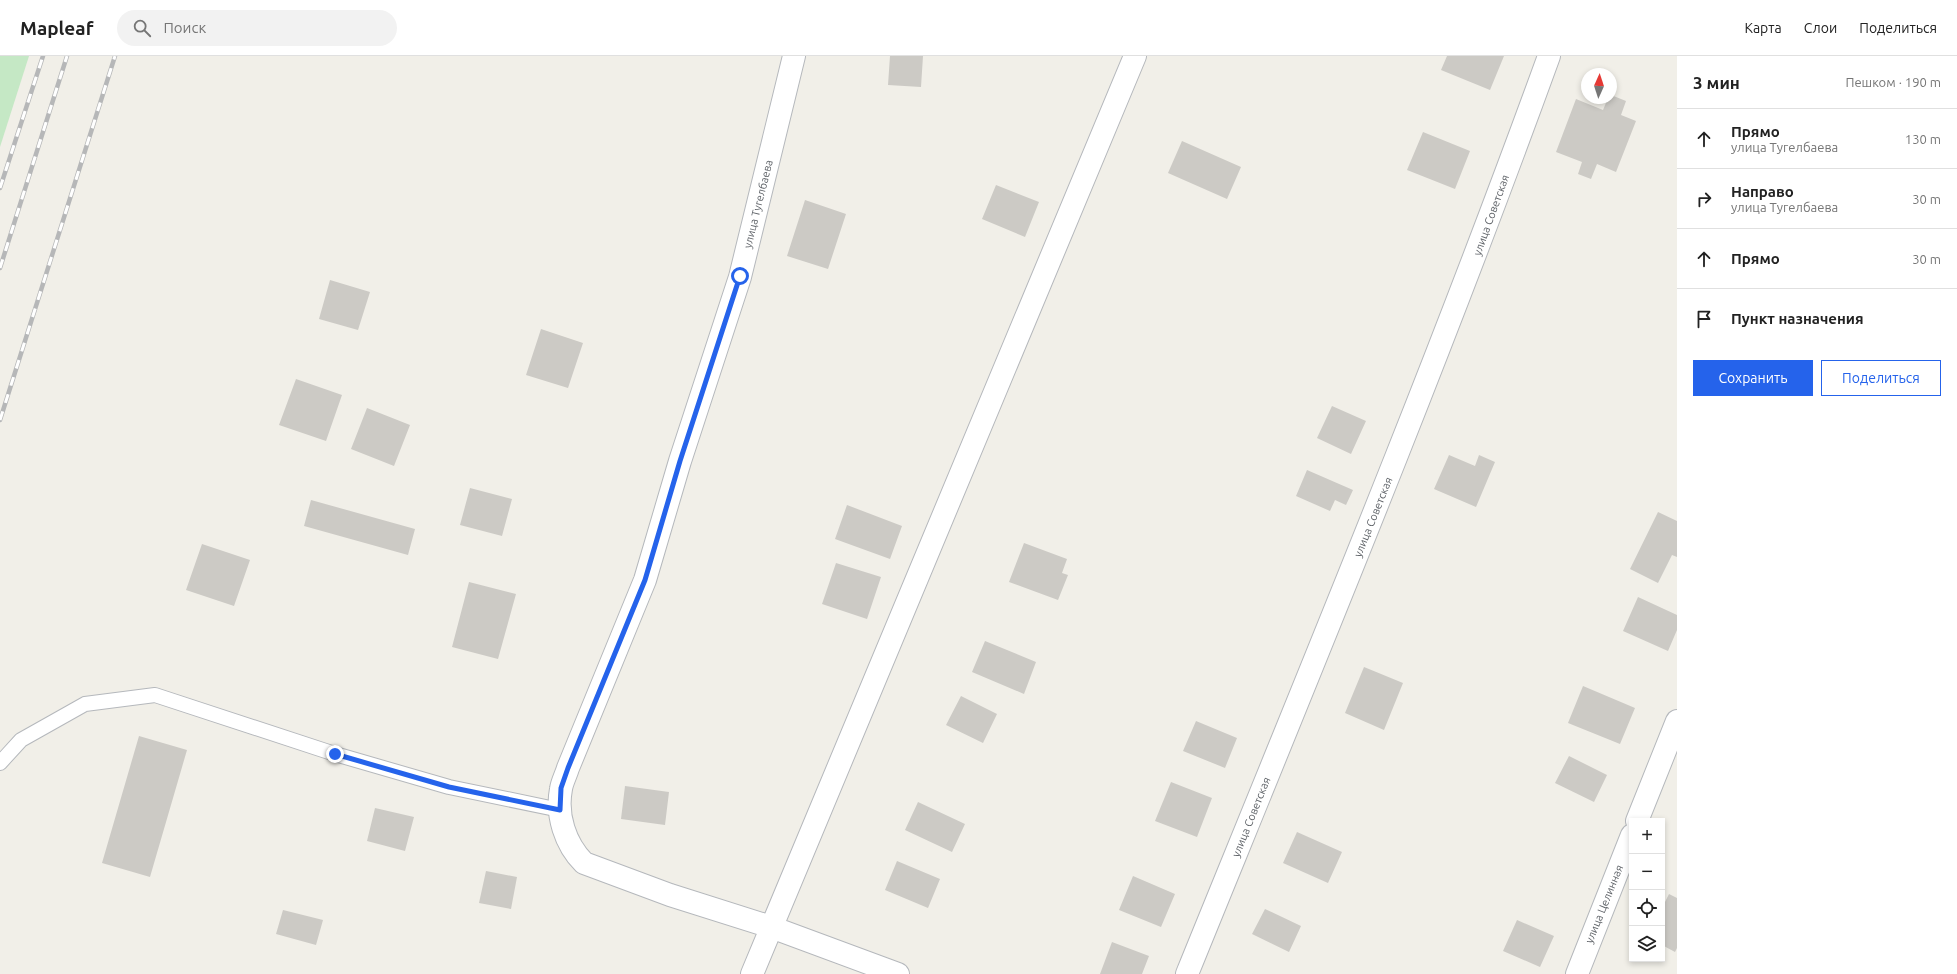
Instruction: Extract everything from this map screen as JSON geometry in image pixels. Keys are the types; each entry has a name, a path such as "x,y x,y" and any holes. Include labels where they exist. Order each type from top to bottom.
{"street":[{"name":"улица Тугелбаева","path":"794,56 740,276 680,461 645,580 568,768 561,788 560,810 569,844 575,854 584,863 670,895 771,927 898,974"},
{"path":"752,974 1135,56"},
{"name":"улица Советская","path":"1187,974 1430,374 1491,217 1549,56"},
{"path":"1639,818 1677,721"},
{"name":"улица Целинная","path":"1577,974 1629,843"}],"lane":[{"path":"0,763 21,740 85,704 155,695 335,754 449,787 560,810"}],"green space":[{"path":"0,56 29,56 0,147"}],"building":[{"path":"890,56 923,56 921,87 888,85"},
{"path":"1447,56 1504,56 1490,90 1441,70"},
{"path":"1617,97 1626,101 1621,115 1636,121 1616,172 1597,164 1591,179 1578,174 1582,162 1556,152 1576,99 1581,101 1581,104 1588,104 1603,110 1606,104 1617,104"},
{"path":"1423,132 1470,151 1455,189 1407,170"},
{"path":"1182,141 1241,167 1227,199 1168,173"},
{"path":"996,185 1039,202 1025,237 982,219"},
{"path":"805,200 846,214 828,269 787,256"},
{"path":"330,280 370,292 358,330 319,319"},
{"path":"541,329 583,343 568,388 526,375"},
{"path":"296,379 342,395 326,441 279,425"},
{"path":"1332,406 1366,421 1351,454 1317,438"},
{"path":"367,408 410,425 394,466 351,449"},
{"path":"1449,455 1475,466 1479,455 1495,462 1476,507 1434,489"},
{"path":"1307,470 1353,490 1346,505 1335,500 1330,511 1296,496"},
{"path":"470,488 512,499 502,536 460,525"},
{"path":"311,500 415,529 408,555 304,526"},
{"path":"847,505 902,526 890,559 835,539"},
{"path":"1658,512 1677,521 1677,557 1672,555 1658,583 1630,569"},
{"path":"1024,543 1067,559 1062,573 1068,575 1058,600 1009,582"},
{"path":"202,544 250,560 234,606 186,590"},
{"path":"836,563 881,577 867,619 822,604"},
{"path":"469,582 516,594 498,659 452,647"},
{"path":"1638,597 1677,615 1677,630 1668,651 1623,631"},
{"path":"985,641 1036,662 1024,694 972,672"},
{"path":"1364,667 1403,683 1384,730 1345,713"},
{"path":"1583,686 1635,708 1620,744 1568,723"},
{"path":"961,696 997,714 983,743 946,725"},
{"path":"1196,721 1237,738 1225,768 1183,751"},
{"path":"139,736 187,750 150,877 102,863"},
{"path":"1569,756 1607,775 1594,802 1555,783"},
{"path":"1171,782 1212,798 1197,837 1155,821"},
{"path":"625,786 669,792 665,825 621,819"},
{"path":"918,802 965,824 952,852 905,830"},
{"path":"375,808 414,817 405,851 367,841"},
{"path":"1297,832 1342,852 1328,883 1283,863"},
{"path":"897,861 940,879 928,908 885,890"},
{"path":"486,871 517,877 511,909 479,903"},
{"path":"1133,876 1175,894 1161,927 1119,910"},
{"path":"1669,894 1677,898 1677,948 1675,952 1665,947 1665,902"},
{"path":"1265,909 1301,926 1289,952 1252,934"},
{"path":"283,910 323,920 316,945 276,934"},
{"path":"1517,920 1554,936 1540,967 1503,951"},
{"path":"1112,942 1149,956 1142,974 1100,974"}],"railway":[{"path":"0,188 43,56"},
{"path":"0,268 67,56"},
{"path":"0,420 115,56"}],"route":[{"path":"335,754 449,787 560,810 561,788 568,768 645,580 680,461 740,276"}]}
